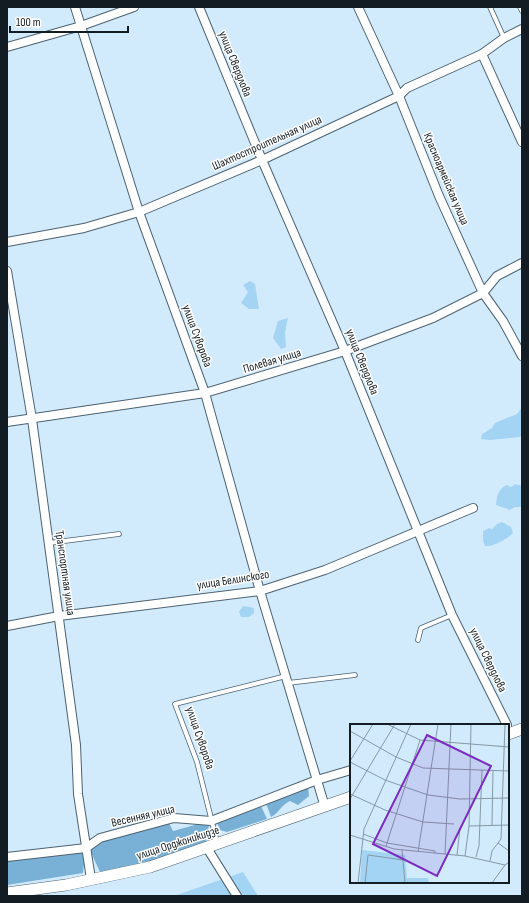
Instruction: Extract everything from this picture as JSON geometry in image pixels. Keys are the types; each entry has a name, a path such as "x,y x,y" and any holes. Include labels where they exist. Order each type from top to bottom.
{"main road":[{"path":"509,730 522,729"},
{"name":"улица Орджоникидзе","path":"7,893 66,885 150,867 350,797"}],"street":[{"name":"улица Суворова","path":"75,7 139,212 205,393 260,591 325,807"},
{"path":"7,47 81,26 134,7"},
{"name":"улица Свердлова","path":"199,7 262,160 345,351 452,615 505,724"},
{"name":"Красноармейская улица","path":"358,7 399,96 439,196 483,293 503,321 522,356"},
{"name":"Шахтостроительная улица","path":"7,242 84,228 139,212 262,160 399,96 407,88 482,54 504,38 522,29"},
{"path":"482,54 522,142"},
{"name":"Полевая улица","path":"7,422 32,420 205,393 345,351 433,318 483,293 497,276 522,263"},
{"name":"Транспортная улица","path":"7,271 32,420 76,744 78,794 91,879"},
{"name":"улица Белинского","path":"7,626 59,616 260,591 325,570 473,508"},
{"name":"Весенняя улица","path":"7,857 86,848 100,838 174,818 211,821 317,780 350,770"},
{"path":"206,848 237,896"}],"lane":[{"path":"490,7 504,38"},
{"path":"520,7 522,11"},
{"path":"48,543 119,534"},
{"path":"418,640 421,628 452,615"},
{"path":"287,679 356,675"},
{"name":"улица Суворова","path":"218,844 197,762 175,704 287,679"}],"shaded area":[{"path":"250,281 255,284 259,309 249,309 241,303 248,292 243,285"},
{"path":"288,318 285,332 286,347 281,349 273,338 278,321"},
{"path":"522,407 522,435 520,437 490,440 481,439 482,434 492,428 495,423 517,414"},
{"path":"515,484 522,486 522,507 515,507 510,510 496,505 497,496 501,489 506,485 511,487"},
{"path":"502,522 511,527 513,533 500,542 485,546 483,541 483,531 489,528 492,529 497,524"},
{"path":"243,606 254,608 254,613 249,617 241,617 239,612"},
{"path":"308,786 309,796 298,805 290,801 271,817 266,803"},
{"path":"261,806 267,819 227,832 220,830 217,823"},
{"path":"169,823 173,831 202,823 209,825 206,842 156,860 100,872 90,850 101,841"},
{"path":"82,851 84,863 83,873 7,885 7,859"},
{"path":"243,872 258,896 174,896"}]}
